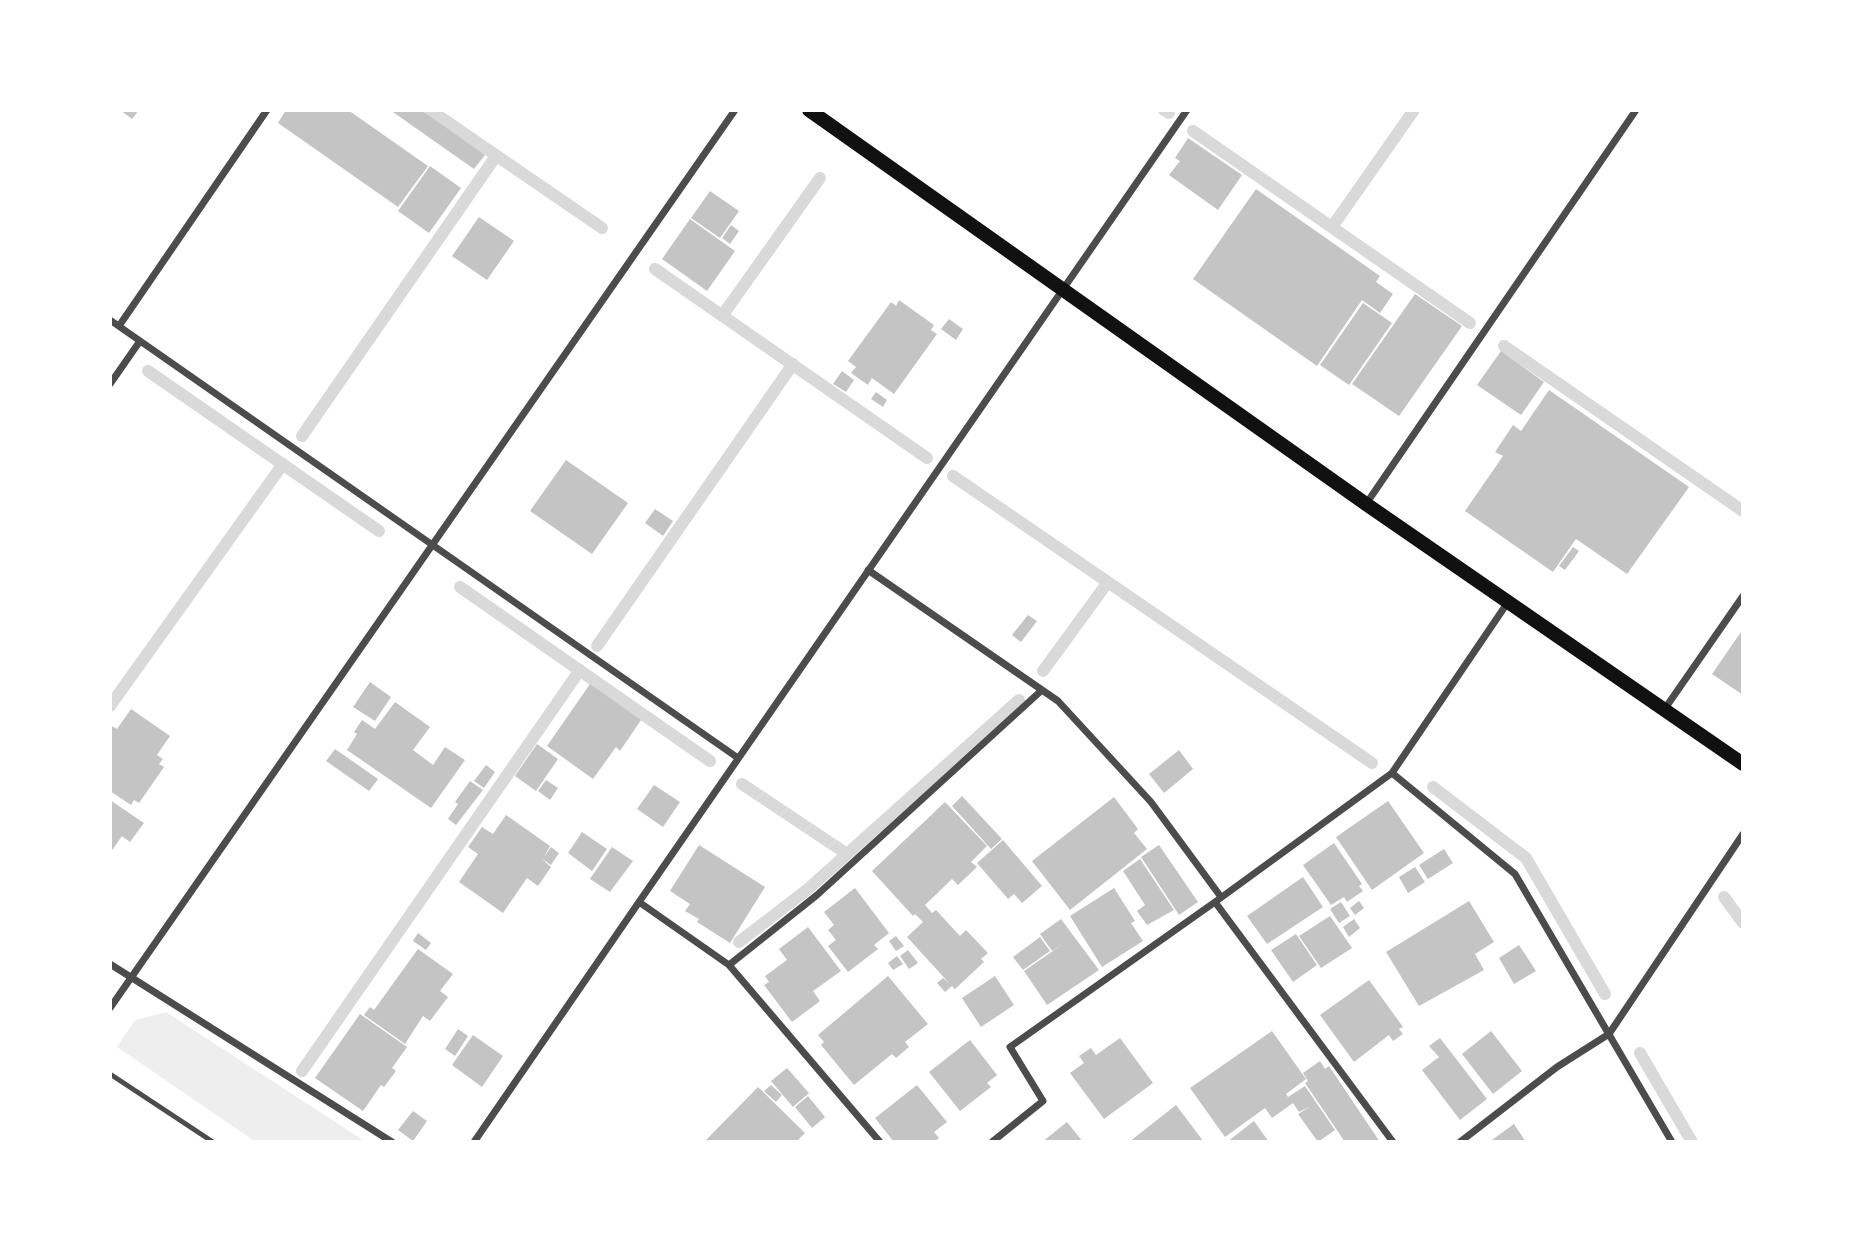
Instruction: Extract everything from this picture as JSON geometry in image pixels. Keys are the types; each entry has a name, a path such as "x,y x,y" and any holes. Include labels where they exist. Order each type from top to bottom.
{"main road":[{"path":"809,110 1366,504 1743,764"}],"street":[{"path":"119,326 267,110"},
{"path":"110,1008 735,110"},
{"path":"474,1142 1186,110"},
{"path":"1366,504 1636,110"},
{"path":"110,320 738,758"},
{"path":"110,384 140,341"},
{"path":"868,570 1058,701 1151,802 1392,1142"},
{"path":"1664,710 1743,596"},
{"path":"992,1142 1043,1101 1010,1047 1392,773 1508,602"},
{"path":"729,965 817,895 1042,690"},
{"path":"1392,773 1515,874 1672,1142"},
{"path":"1461,1142 1557,1067 1609,1034 1743,834"},
{"path":"639,902 729,965 880,1142"},
{"path":"110,964 392,1142"}],"lane":[{"path":"110,1074 213,1142"}],"shaded area":[{"path":"166,1012 366,1142 256,1142 117,1047 135,1020"}],"building":[{"path":"120,110 139,110 132,119"},
{"path":"286,110 348,110 428,166 398,207 278,123"},
{"path":"390,110 421,110 485,155 474,169"},
{"path":"1188,138 1242,175 1218,210 1169,175 1180,161 1175,158"},
{"path":"430,166 461,188 429,233 398,211"},
{"path":"1256,189 1380,276 1376,282 1393,294 1380,313 1362,300 1317,366 1193,279"},
{"path":"710,191 739,211 720,238 691,218"},
{"path":"479,217 514,241 487,280 452,256"},
{"path":"690,219 735,251 707,291 662,259"},
{"path":"731,225 739,231 730,244 722,238"},
{"path":"1415,294 1462,326 1399,416 1352,384"},
{"path":"899,300 934,325 931,330 937,334 894,394 872,378 868,385 851,373 856,367 848,361 891,302 896,306"},
{"path":"1363,303 1392,323 1349,385 1320,365"},
{"path":"949,319 963,329 956,340 941,329"},
{"path":"1501,351 1544,382 1521,415 1477,385"},
{"path":"842,371 854,380 846,392 833,384"},
{"path":"1549,390 1689,487 1627,574 1576,539 1553,572 1465,511 1503,456 1495,452 1513,425 1521,431"},
{"path":"876,392 887,400 883,407 871,399"},
{"path":"566,460 628,503 592,554 530,511"},
{"path":"655,509 673,521 663,536 645,523"},
{"path":"1573,547 1579,551 1565,570 1559,566"},
{"path":"1028,615 1037,621 1021,642 1012,635"},
{"path":"1743,629 1743,695 1712,674"},
{"path":"370,682 391,697 375,721 353,707"},
{"path":"590,684 641,720 620,751 616,747 593,779 547,746"},
{"path":"395,702 430,727 413,750 433,765 445,747 465,760 431,808 347,750 362,720 375,729"},
{"path":"131,709 170,736 157,755 163,759 159,764 164,767 139,803 134,800 131,805 110,791 110,725 117,729"},
{"path":"537,744 558,759 536,791 515,776"},
{"path":"335,749 378,779 369,791 326,761"},
{"path":"1179,750 1193,769 1164,793 1149,774"},
{"path":"486,765 495,772 484,788 474,781"},
{"path":"546,780 558,788 550,800 538,791"},
{"path":"470,781 483,790 456,825 448,819 458,804 455,802"},
{"path":"654,785 680,802 663,827 637,809"},
{"path":"962,796 1002,839 991,849 952,806"},
{"path":"1114,797 1138,829 1134,833 1147,849 1070,910 1032,861"},
{"path":"110,800 144,823 130,842 122,836 110,853"},
{"path":"1388,801 1424,853 1372,890 1336,837"},
{"path":"945,802 987,846 971,862 977,867 958,885 952,879 925,905 932,913 936,910 960,936 966,930 988,953 981,959 984,962 955,989 952,986 945,992 937,983 943,978 949,983 907,937 923,922 915,914 913,916 872,871"},
{"path":"506,815 550,846 544,857 551,847 559,853 551,865 541,858 551,867 538,886 527,878 503,913 459,882 478,854 468,847 482,827 493,834"},
{"path":"582,832 607,849 592,871 568,853"},
{"path":"1003,840 1042,886 1022,903 1014,894 1008,899 977,863"},
{"path":"1334,843 1362,884 1359,886 1363,891 1347,902 1344,897 1331,905 1303,865"},
{"path":"699,845 765,887 730,943 697,922 699,919 685,911 690,904 670,891"},
{"path":"1159,845 1198,902 1179,915 1141,857"},
{"path":"612,847 633,861 610,892 590,879"},
{"path":"1444,849 1453,863 1428,879 1419,865"},
{"path":"1140,859 1174,910 1147,925 1137,911 1145,905 1123,871"},
{"path":"1415,867 1425,882 1408,893 1399,877"},
{"path":"1303,877 1323,907 1267,944 1247,916"},
{"path":"855,888 889,933 874,945 878,949 848,972 828,946 836,940 828,930 834,925 824,912"},
{"path":"1114,888 1135,921 1131,923 1143,941 1102,967 1070,916"},
{"path":"1359,901 1364,908 1355,915 1350,908"},
{"path":"1469,901 1494,942 1475,954 1484,970 1419,1006 1386,952"},
{"path":"1341,902 1350,916 1339,923 1330,909"},
{"path":"1330,916 1352,948 1321,968 1299,936"},
{"path":"1061,919 1099,970 1047,1005 1024,971 1063,944 1052,951 1040,934"},
{"path":"1354,919 1360,928 1349,937 1343,927"},
{"path":"808,927 841,971 813,991 820,1001 792,1022 764,985 769,982 765,976 787,960 779,949"},
{"path":"418,933 431,943 426,950 413,941"},
{"path":"1296,934 1317,965 1293,982 1271,950"},
{"path":"896,936 904,946 896,951 889,941"},
{"path":"1040,937 1050,951 1023,970 1013,957"},
{"path":"1519,945 1536,971 1514,984 1499,958"},
{"path":"418,949 453,974 440,991 448,997 430,1021 423,1016 405,1044 364,1015 370,1007 374,1010"},
{"path":"908,950 918,963 909,969 900,956"},
{"path":"897,956 903,964 893,970 888,963"},
{"path":"888,976 928,1024 905,1042 909,1047 896,1058 892,1054 854,1085 821,1045 824,1042 818,1035"},
{"path":"995,976 1014,1005 981,1027 962,998"},
{"path":"1369,980 1403,1027 1399,1029 1403,1034 1393,1041 1389,1035 1354,1062 1320,1015"},
{"path":"360,1014 407,1047 392,1068 396,1071 384,1087 381,1085 363,1111 315,1078"},
{"path":"458,1029 468,1036 455,1056 445,1049"},
{"path":"1272,1031 1306,1079 1286,1094 1288,1097 1305,1086 1335,1130 1318,1142 1298,1114 1311,1106 1299,1112 1293,1103 1272,1118 1265,1108 1225,1137 1190,1088"},
{"path":"1491,1031 1522,1071 1493,1094 1462,1054"},
{"path":"473,1035 503,1056 482,1087 452,1065"},
{"path":"1120,1038 1153,1083 1104,1119 1070,1073 1084,1063 1079,1056 1091,1048 1096,1055"},
{"path":"1440,1038 1487,1099 1460,1120 1422,1070 1439,1057 1429,1046"},
{"path":"970,1040 997,1075 987,1083 991,1087 960,1111 929,1072"},
{"path":"1320,1061 1325,1069 1329,1066 1380,1142 1345,1142 1305,1083 1308,1081 1303,1073"},
{"path":"787,1068 809,1093 793,1107 771,1081"},
{"path":"771,1085 782,1095 776,1102 764,1091"},
{"path":"917,1085 947,1122 934,1132 939,1138 934,1142 894,1142 875,1118"},
{"path":"758,1087 805,1133 796,1142 704,1142"},
{"path":"808,1096 825,1117 812,1128 795,1107"},
{"path":"1176,1105 1204,1142 1129,1142"},
{"path":"413,1111 427,1121 413,1141 398,1130"},
{"path":"1254,1121 1269,1142 1227,1142"},
{"path":"1067,1122 1083,1142 1042,1142"},
{"path":"1514,1124 1526,1142 1489,1142"}],"waterway":[{"path":"430,110 602,228"},
{"path":"1164,110 1169,113"},
{"path":"1332,227 1414,110"},
{"path":"1193,131 1470,323"},
{"path":"302,436 496,156"},
{"path":"722,316 820,178"},
{"path":"655,269 927,458"},
{"path":"1504,346 1743,511"},
{"path":"597,646 793,364"},
{"path":"148,371 379,531"},
{"path":"110,706 283,464"},
{"path":"953,476 1372,763"},
{"path":"1043,671 1108,582"},
{"path":"460,587 710,761"},
{"path":"302,1071 580,670"},
{"path":"739,942 808,889 1019,700"},
{"path":"742,784 847,854"},
{"path":"1433,787 1526,858 1605,994"},
{"path":"1724,897 1743,923"},
{"path":"1640,1053 1692,1142"}]}
